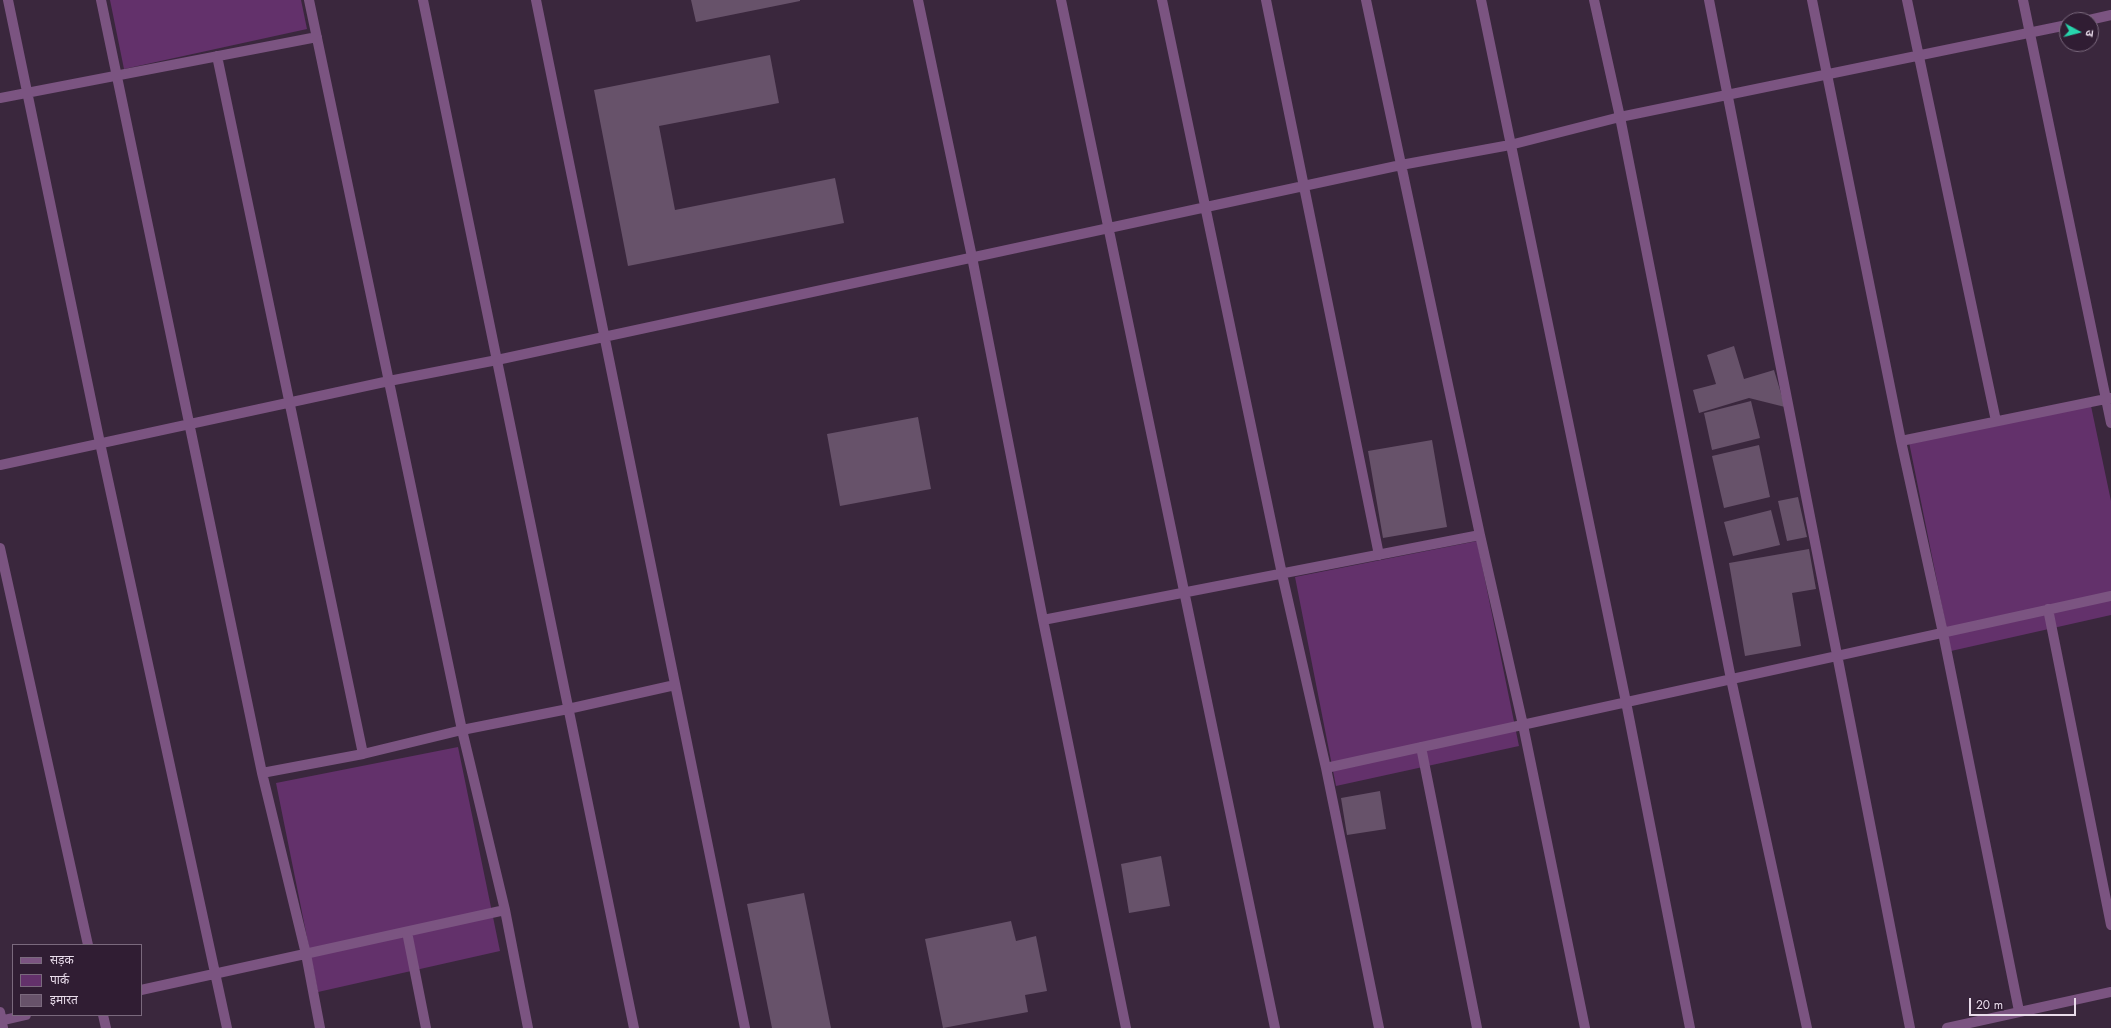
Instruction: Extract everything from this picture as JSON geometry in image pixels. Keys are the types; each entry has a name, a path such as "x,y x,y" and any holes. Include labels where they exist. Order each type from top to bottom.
{"street":[{"path":"8,0 100,443 217,973 227,1028"},
{"path":"101,0 262,773 306,954 320,1028"},
{"path":"309,0 462,730 505,910 528,1028"},
{"path":"423,0 634,1028"},
{"path":"536,0 745,1028"},
{"path":"918,0 972,257 1043,620 1126,1028"},
{"path":"1061,0 1275,1028"},
{"path":"1162,0 1282,574 1326,768 1378,1028"},
{"path":"1266,0 1379,555"},
{"path":"1366,0 1480,535 1523,724 1585,1028"},
{"path":"1481,0 1626,702 1690,1028"},
{"path":"1594,0 1620,118 1731,680 1807,1028"},
{"path":"1709,0 1910,1028"},
{"path":"1812,0 1901,441 1943,633 2019,1011"},
{"path":"1907,0 1996,421"},
{"path":"2024,0 2108,399 2111,423"},
{"path":"2099,18 2111,15"},
{"path":"0,464 389,381 497,360 1401,165 1510,145 1620,118 1918,54 2059,27"},
{"path":"0,98 317,37"},
{"path":"217,56 363,754"},
{"path":"1901,441 2108,399"},
{"path":"1043,620 1480,535"},
{"path":"0,548 88,944"},
{"path":"1326,768 2111,596"},
{"path":"2048,609 2111,925"},
{"path":"262,773 363,754 462,730 568,709 675,685"},
{"path":"1421,747 1478,1028"},
{"path":"142,990 505,910"},
{"path":"407,932 426,1028"},
{"path":"1947,1028 2111,992"},
{"path":"1,1020 21,1016"},
{"path":"103,1016 106,1028"}],"green space":[{"path":"110,0 301,0 307,29 124,69"},
{"path":"2091,406 2111,501 2111,615 1951,651 1909,442"},
{"path":"1477,541 1519,746 1336,786 1295,577"},
{"path":"458,747 500,951 318,992 276,783"}],"building":[{"path":"691,0 800,0 800,1 696,22"},
{"path":"770,55 779,103 659,126 675,210 835,178 844,223 628,266 594,90"},
{"path":"1734,346 1744,379 1774,370 1785,407 1749,398 1699,413 1693,390 1716,384 1707,355"},
{"path":"1751,401 1760,438 1712,450 1704,413"},
{"path":"918,417 931,489 840,506 827,434"},
{"path":"1432,440 1447,527 1383,538 1368,451"},
{"path":"1759,445 1770,497 1724,508 1712,456"},
{"path":"1798,497 1807,537 1787,541 1778,501"},
{"path":"1771,510 1780,545 1733,556 1724,522"},
{"path":"1809,549 1816,589 1792,593 1801,646 1745,656 1729,563"},
{"path":"1380,791 1386,829 1347,835 1341,798"},
{"path":"1161,856 1170,906 1129,913 1121,864"},
{"path":"804,893 831,1028 772,1028 747,904"},
{"path":"1011,921 1016,941 1036,936 1047,991 1025,995 1028,1012 943,1028 925,939"}]}
